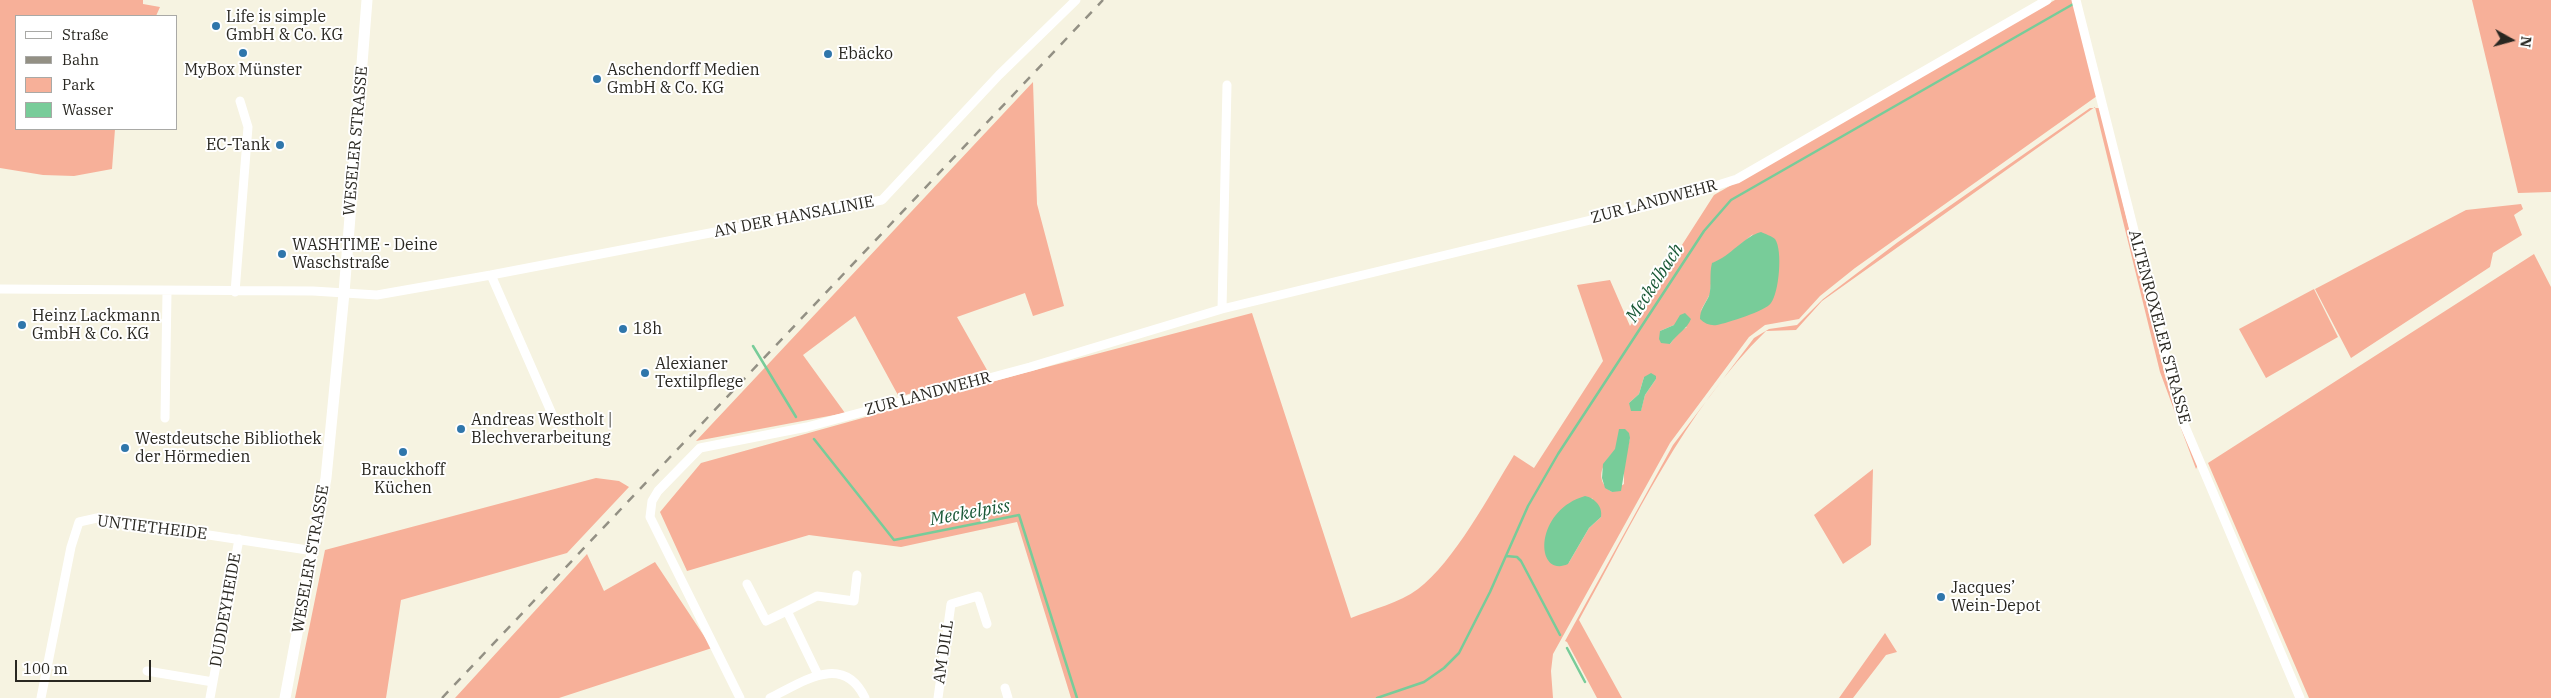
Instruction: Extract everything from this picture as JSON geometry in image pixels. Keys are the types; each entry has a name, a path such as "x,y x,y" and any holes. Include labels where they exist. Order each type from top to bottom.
{"main road":[{"name":"WESELER STRASSE","path":"285,698 314,551 327,469 344,293 367,0"}],"street":[{"name":"AN DER HANSALINIE","path":"0,289 384,294 882,200 999,75 1076,0"},
{"name":"ZUR LANDWEHR","path":"740,698 650,517 652,501 658,491 700,448 832,420 1030,367 1222,309 1661,203 1737,179 2047,0"},
{"name":"ALTENROXELER STRASSE","path":"2076,0 2181,416 2300,698"},
{"path":"1222,309 1226,85"},
{"path":"235,292 248,127 240,101"},
{"path":"491,275 556,423"},
{"path":"165,418 167,292"},
{"name":"UNTIETHEIDE","path":"41,698 71,547 79,522 97,518 239,539 296,550 314,551"},
{"name":"DUDDEYHEIDE","path":"210,698 239,539"},
{"path":"748,584 766,621 818,596 854,601 858,575"},
{"name":"AM DILL","path":"938,698 951,604 978,596 987,624"},
{"path":"788,611 818,675"},
{"name":"DUDDEYHEIDE","path":"147,671 213,682"},
{"path":"770,698 818,675 836,673 850,678 861,689 865,698"},
{"path":"1005,688 1008,698"}],"green space":[{"path":"0,0 143,0 143,4 160,7 156,15 15,15 15,130 115,130 112,169 74,176 43,175 0,168"},
{"path":"2055,0 2073,0 2097,96 1855,268 1820,296 1799,319 1765,325 1749,337 1670,443 1553,654 1551,671 1553,698 1071,698 1017,522 901,547 809,535 687,571 660,512 701,463 1024,373 1252,313 1351,618 1411,594 1431,577 1458,545 1514,455 1534,468 1603,361 1577,285 1610,280 1630,326 1714,195","holes":["1753,234 1700,312 1710,294 1713,263 1724,259","1674,325 1687,327 1679,332 1670,344 1660,331","1644,377 1656,379 1645,395 1641,410 1629,403 1639,394","1630,438 1624,463 1624,484 1612,492 1605,485 1602,478 1602,470 1610,455","1592,498 1601,517 1589,528 1568,564"]},
{"path":"2472,0 2551,0 2551,192 2518,193"},
{"path":"1033,82 1037,204 1064,306 1033,316 1025,293 957,317 987,370 899,397 855,316 803,355 845,413 696,441"},
{"path":"2090,108 2094,108 1822,301 1796,330 1766,331 1737,362 1714,391 1754,338 1769,329 1797,325 1823,299 1898,242"},
{"path":"2095,108 2100,108 2165,376 2198,465 2196,469 2160,372"},
{"path":"2521,204 2523,209 2514,215 2522,235 2493,253 2490,267 2351,358 2315,289 2466,210"},
{"path":"2534,254 2551,287 2551,698 2309,698 2208,463"},
{"path":"2314,289 2338,337 2266,378 2239,329"},
{"path":"1708,399 1662,468 1579,620 1622,698 1597,698 1565,641 1673,445"},
{"path":"1873,469 1871,545 1843,564 1814,515"},
{"path":"596,478 619,481 629,487 567,553 401,600 386,698 295,698 325,550"},
{"path":"587,554 604,591 655,562 712,648 559,698 455,698"},
{"path":"1885,633 1897,652 1886,655 1853,698 1839,698"}],"water":[{"path":"1761,232 1775,239 1779,252 1778,281 1771,303 1754,313 1729,322 1715,325 1704,322 1700,319 1700,316 1710,292 1712,263 1725,256 1748,238"},
{"path":"1685,313 1691,319 1687,326 1670,344 1661,343 1659,339 1660,331 1674,325 1680,315"},
{"path":"1651,373 1656,376 1656,379 1645,395 1641,411 1631,411 1629,403 1639,394 1644,377"},
{"path":"1619,429 1625,429 1629,433 1630,438 1621,491 1612,492 1605,488 1602,478 1603,464 1615,449"},
{"path":"1585,496 1598,504 1601,510 1601,517 1589,528 1568,564 1557,566 1549,562 1545,553 1548,528 1556,515 1568,504"}],"waterway":[{"name":"Meckelbach","path":"1377,698 1424,682 1444,668 1459,653 1490,592 1528,506 1558,454 1704,231 1731,200 2075,3"},
{"name":"Meckelpiss","path":"753,346 796,417"},
{"name":"Meckelpiss","path":"814,439 894,540 1019,515 1077,698"},
{"path":"1506,556 1517,557 1521,561 1560,635"},
{"path":"1567,648 1585,682"}],"railway":[{"path":"442,698 1103,0"}],"place":[{"name":"Life is simple GmbH & Co. KG","path":"216,26"},
{"name":"MyBox Münster","path":"243,53"},
{"name":"Ebäcko","path":"828,54"},
{"name":"Aschendorff Medien GmbH & Co. KG","path":"597,79"},
{"name":"EC-Tank","path":"280,145"},
{"name":"WASHTIME - Deine Waschstraße","path":"282,254"},
{"name":"Heinz Lackmann GmbH & Co. KG","path":"22,325"},
{"name":"18h","path":"623,329"},
{"name":"Alexianer Textilpflege","path":"645,373"},
{"name":"Andreas Westholt | Blechverarbeitung","path":"461,429"},
{"name":"Westdeutsche Bibliothek der Hörmedien","path":"125,448"},
{"name":"Brauckhoff Küchen","path":"403,452"},
{"name":"Jacques’ Wein-Depot","path":"1941,597"}]}
